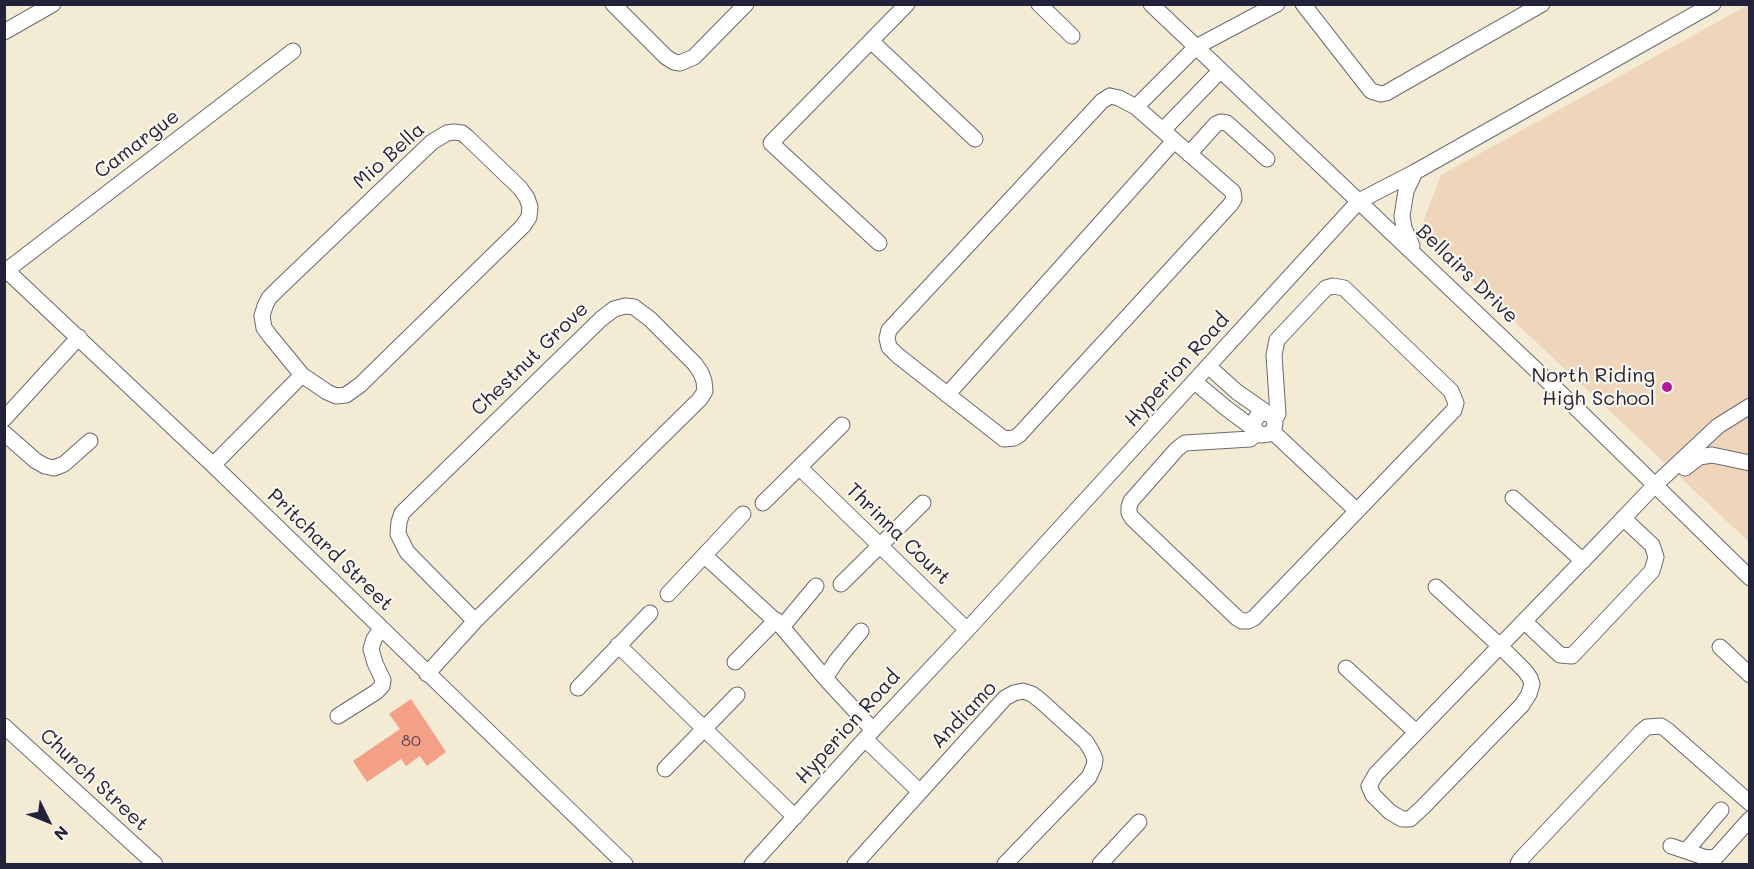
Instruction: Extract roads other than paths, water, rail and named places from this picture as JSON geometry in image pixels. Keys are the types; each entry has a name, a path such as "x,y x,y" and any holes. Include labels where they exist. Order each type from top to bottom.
{"street":[{"path":"4,32 54,4"},
{"path":"613,4 666,57 680,63 694,57 746,4"},
{"path":"879,243 771,143 907,4"},
{"path":"1038,4 1072,36"},
{"name":"Bellairs Drive","path":"1151,4 1574,406 1749,578"},
{"path":"1303,4 1371,91 1381,94 1542,4"},
{"name":"Hyperion Road","path":"752,864 1359,201 1713,4"},
{"path":"1136,107 1196,47 1263,9"},
{"path":"871,41 975,139"},
{"name":"Camargue","path":"6,269 293,51"},
{"path":"947,395 1169,135 1220,71"},
{"path":"1110,96 1136,107 1233,192 1234,199 1019,435 1004,439 889,347 887,338 889,330 1102,101 1110,96"},
{"path":"1189,154 1216,124 1221,122 1227,123 1267,159"},
{"name":"Mio Bella","path":"447,133 462,133 520,188 530,207 529,217 515,234 353,391 346,395 336,396 302,375 264,328 262,316 269,298 432,142 447,133"},
{"path":"1414,172 1406,191 1402,216 1404,228 1416,255"},
{"name":"Pritchard Street","path":"6,269 80,337 625,864"},
{"path":"1333,285 1344,288 1451,391 1456,403 1454,410 1357,511 1254,618 1242,621 1132,518 1129,507 1131,501 1176,449 1185,443 1250,439 1278,414 1274,355 1277,340 1326,288 1333,285"},
{"name":"Chestnut Grove","path":"427,674 476,621 700,399 705,391 704,381 695,364 650,319 634,307 625,306 614,309 602,319 402,513 398,534 407,552 476,621"},
{"path":"4,419 80,337"},
{"path":"1208,366 1265,426 1357,511"},
{"path":"213,465 302,375"},
{"path":"1195,382 1265,426"},
{"path":"1657,489 1718,426 1749,406"},
{"path":"763,503 842,425"},
{"path":"4,433 36,461 54,468 64,464 90,441"},
{"path":"1436,587 1500,646 1526,671 1532,684 1522,705 1423,807 1410,819 1402,819 1390,813 1373,795 1369,786 1376,774 1416,732 1500,646 1524,621 1583,561 1623,518 1699,457 1712,455 1749,463"},
{"name":"Thrinna Court","path":"800,468 967,630"},
{"path":"1513,498 1583,561"},
{"path":"841,584 923,502"},
{"path":"668,594 743,514"},
{"path":"1524,621 1560,655 1572,656 1580,648 1646,579 1655,564 1656,557 1652,545 1623,518"},
{"path":"705,556 779,624 920,792"},
{"path":"735,662 779,624 816,586"},
{"path":"578,688 650,613"},
{"path":"338,716 382,686 383,680 371,649 381,629"},
{"path":"825,678 861,631"},
{"path":"618,645 795,817"},
{"path":"1720,647 1749,675"},
{"path":"1346,668 1416,732"},
{"name":"Andiamo","path":"855,864 1005,698 1023,691 1041,701 1086,742 1095,759 1089,777 1005,864"},
{"path":"665,769 737,695"},
{"name":"Church Street","path":"4,726 155,864"},
{"path":"1518,864 1647,727 1661,726 1667,730 1749,803"},
{"path":"1686,851 1721,810"},
{"path":"1671,846 1707,858 1716,857 1749,819"},
{"path":"1100,864 1139,822"}],"place":[{"name":"North Riding High School","path":"1667,387"}]}
